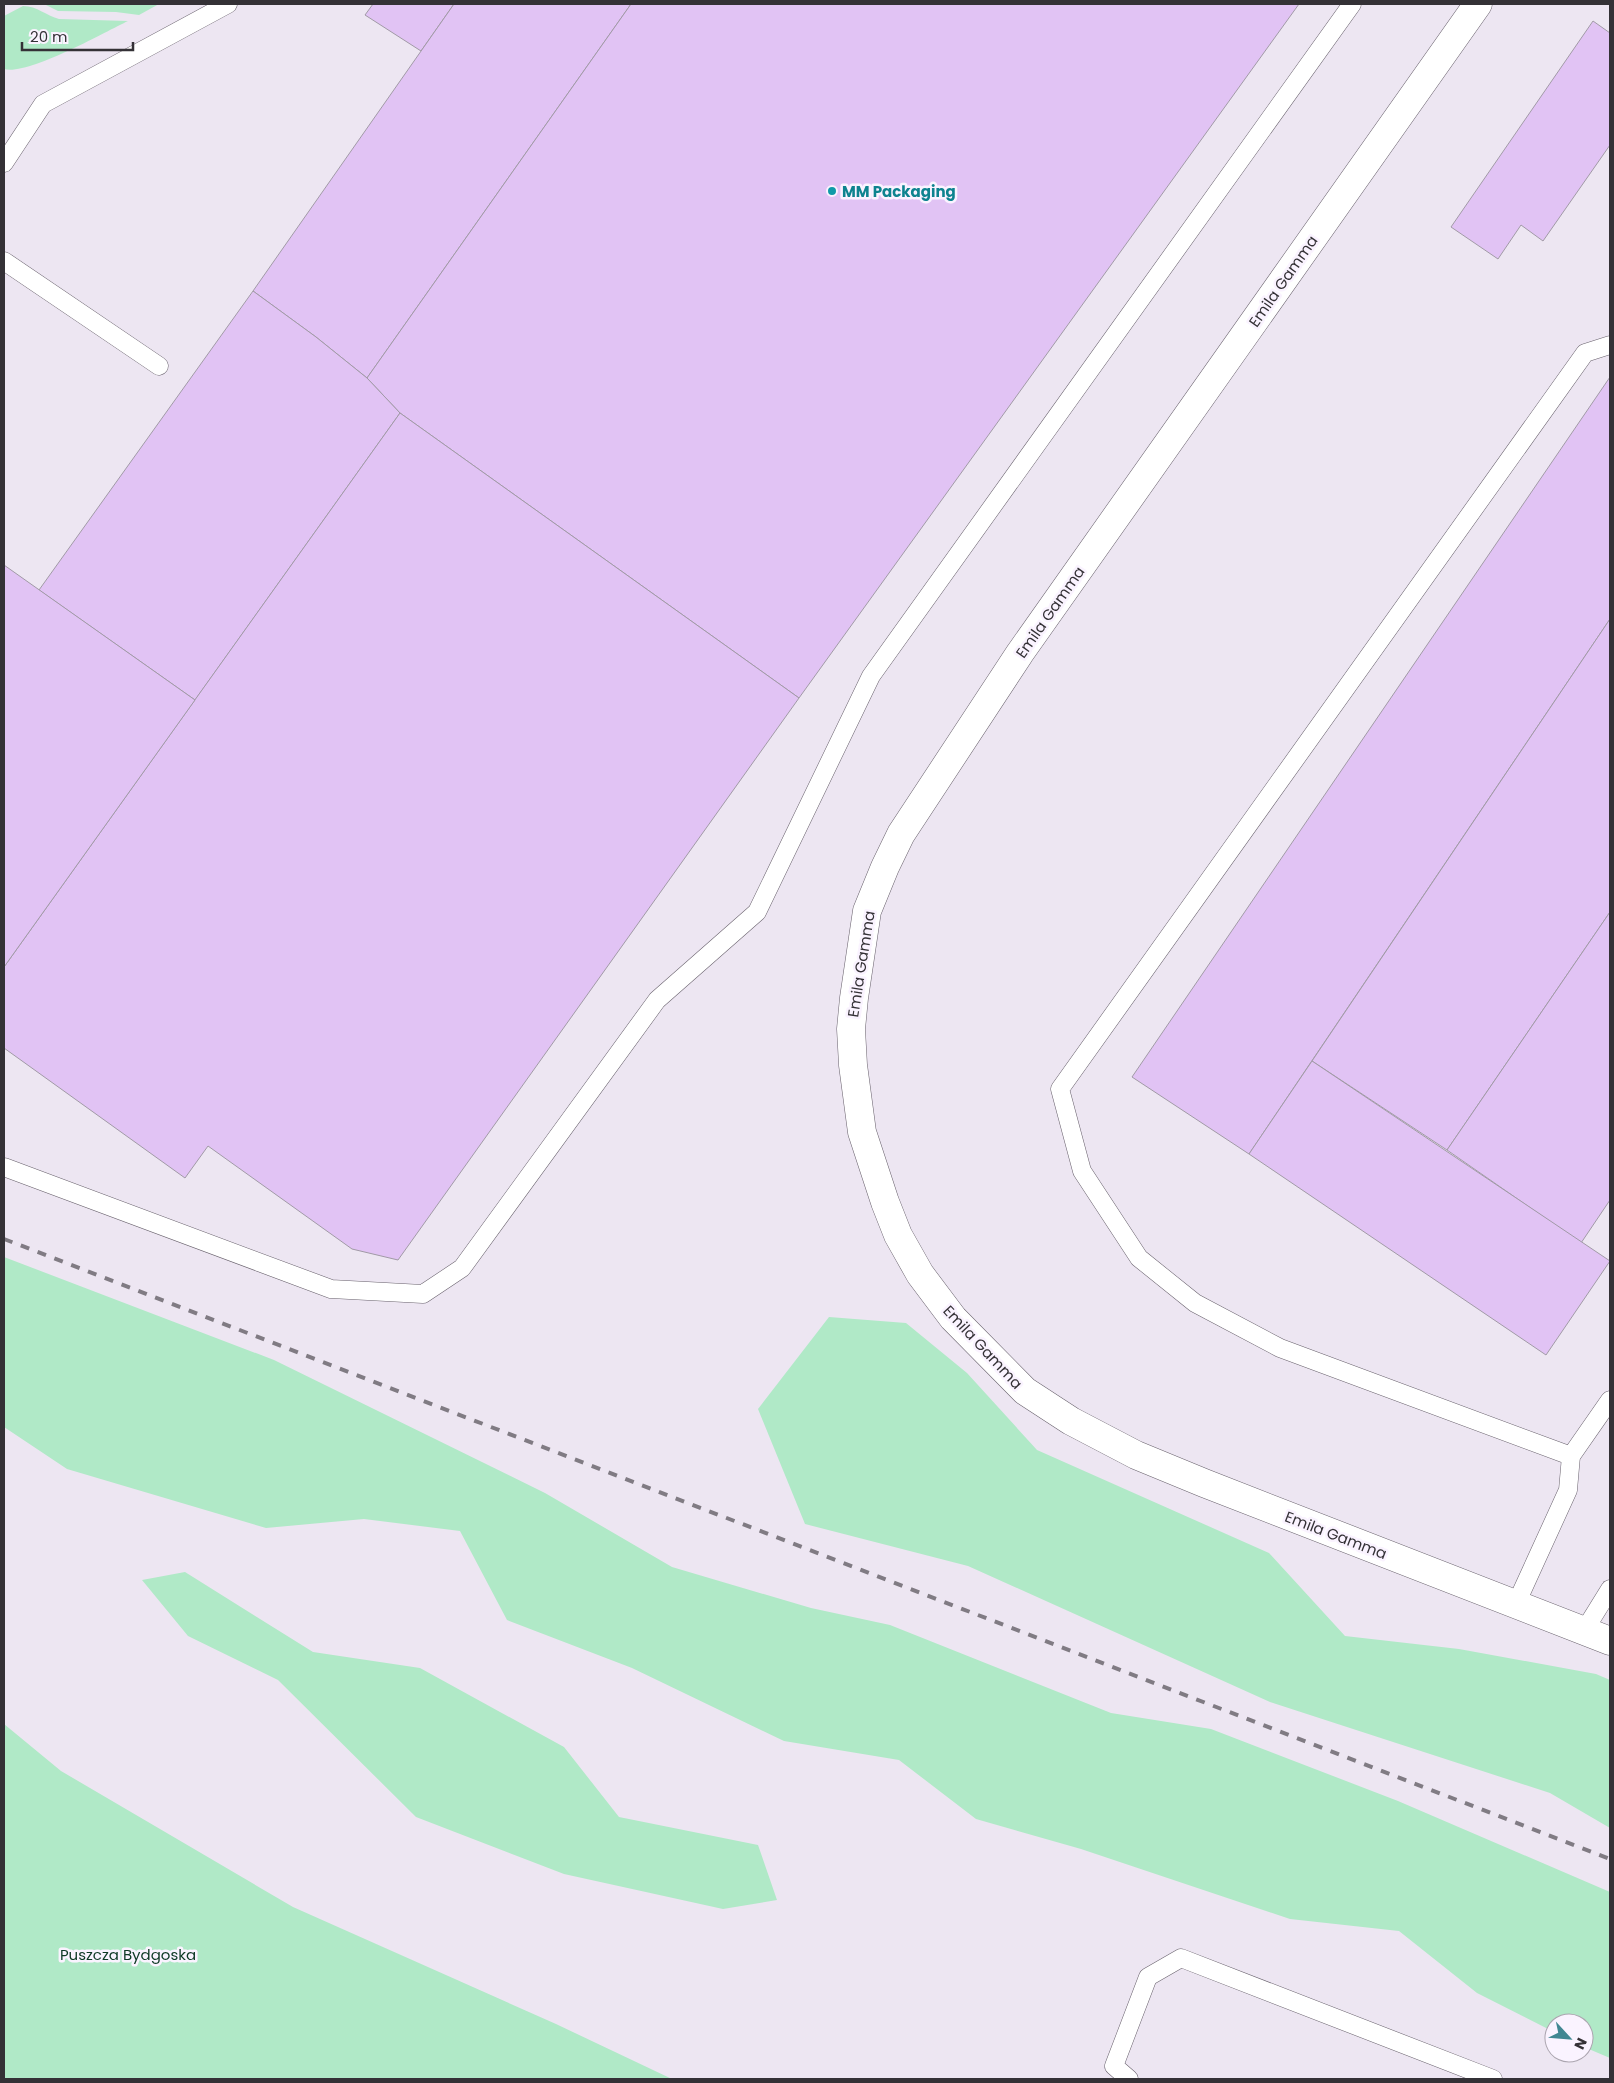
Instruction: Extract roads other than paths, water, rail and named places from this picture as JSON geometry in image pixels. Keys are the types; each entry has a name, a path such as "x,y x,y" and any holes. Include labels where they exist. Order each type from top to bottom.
{"street":[{"name":"Emila Gamma","path":"1478,4 1020,654 901,834 867,911 851,1029 853,1065 862,1132 884,1202 898,1235 920,1274 953,1318 1024,1391 1071,1421 1145,1458 1204,1483 1610,1641"}],"lane":[{"path":"4,163 43,104 228,4"},
{"path":"4,1167 331,1289 423,1294 462,1268 657,1000 757,912 871,676 1352,4"},
{"path":"4,261 159,366"},
{"path":"1571,1456 1280,1348 1195,1303 1139,1258 1082,1171 1060,1089 1585,353 1610,345"},
{"path":"1516,1604 1568,1490 1571,1456 1610,1400"},
{"path":"1584,1631 1610,1589"},
{"path":"1129,2079 1114,2066 1148,1978 1181,1958 1494,2079"}],"railway":[{"path":"4,1239 1610,1859"}],"place":[{"name":"MM Packaging","path":"832,191"}],"park label":[{"name":"Puszcza Bydgoska","path":"128,1954"}]}
